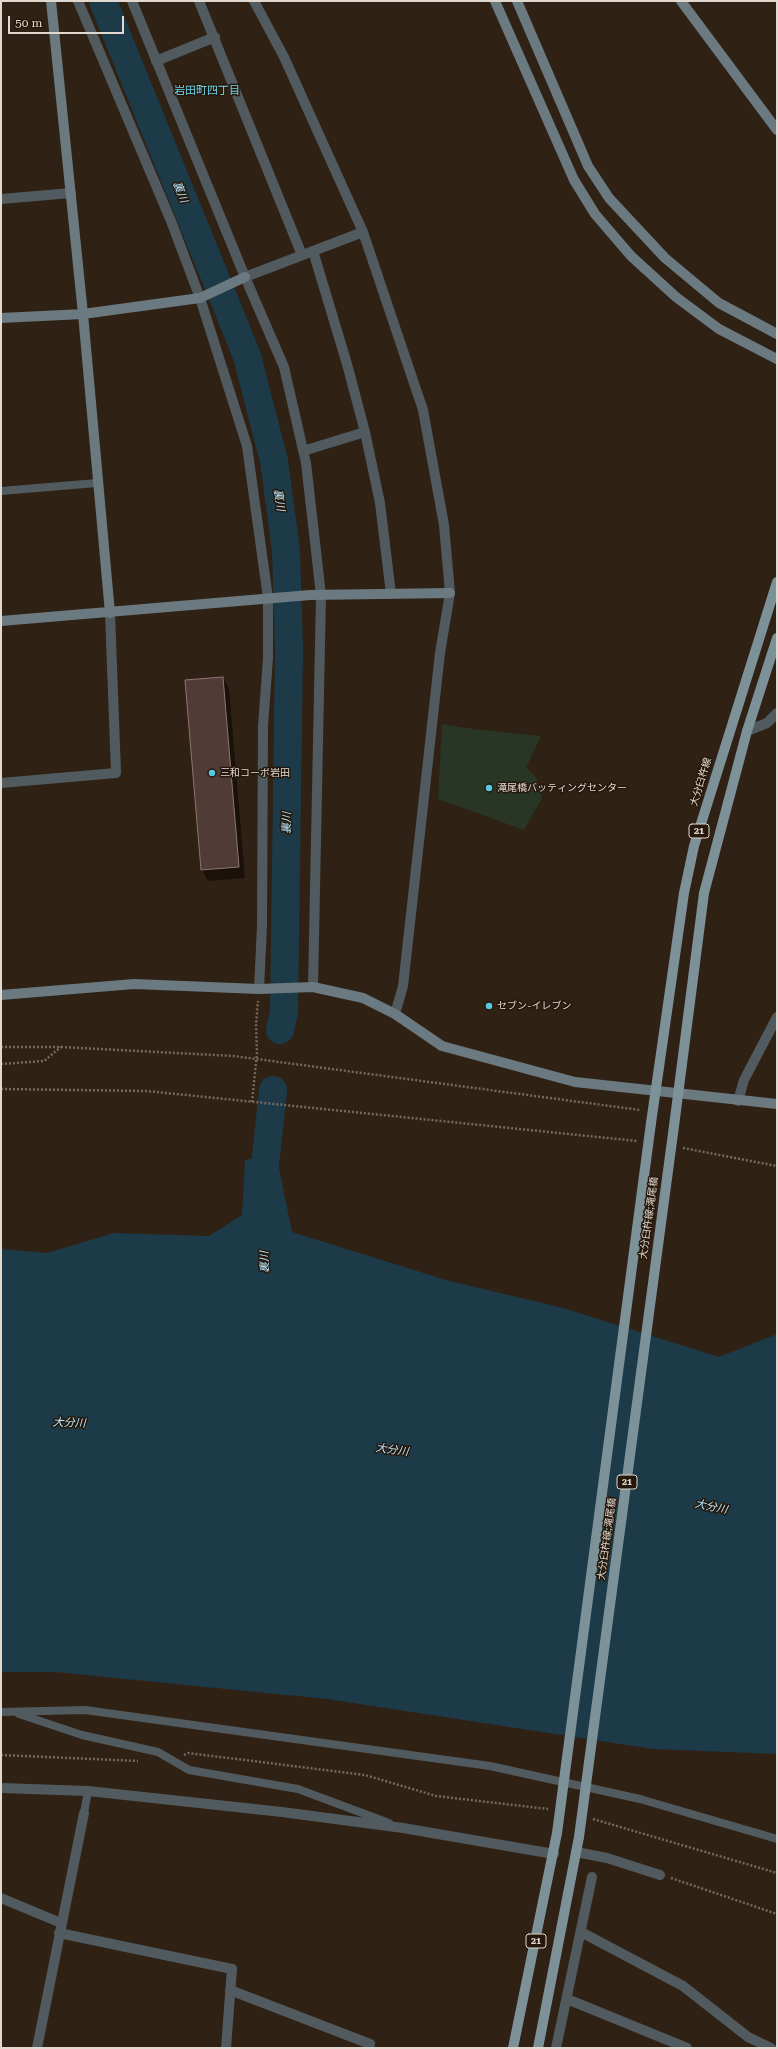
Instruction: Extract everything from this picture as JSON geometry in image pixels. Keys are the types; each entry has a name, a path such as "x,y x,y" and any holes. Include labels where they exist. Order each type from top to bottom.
{"main road":[{"name":"大分臼杵線","path":"655,1090 684,893 694,846 777,582"},
{"name":"21","path":"678,1093 704,893 747,731 777,638"},
{"name":"21","path":"653,1111 655,1090"},
{"name":"大分臼杵線;滝尾橋","path":"576,1852 678,1093"},
{"name":"大分臼杵線;滝尾橋","path":"554,1854 653,1111"},
{"name":"21","path":"538,2048 576,1852"},
{"name":"21","path":"513,2048 554,1854"}],"street":[{"path":"1,782 116,773 110,613 97,483 83,314 51,1"},
{"path":"78,1 155,179 202,297 247,446 272,598 263,726 262,989"},
{"path":"132,1 245,277 284,367 303,451 321,595 313,988"},
{"path":"199,1 215,36 302,255"},
{"path":"254,1 284,57 362,232 423,410 444,525 450,593 440,653 402,986 394,1014"},
{"path":"495,1 574,180 595,214 631,256 676,297 719,329 777,359"},
{"path":"517,1 588,166 609,198 665,258 719,303 777,334"},
{"path":"682,1 777,130"},
{"path":"156,61 215,36"},
{"path":"1,199 70,193"},
{"path":"1,318 83,314 202,297 245,277 362,232"},
{"path":"313,251 347,364 365,432 380,504 391,594"},
{"path":"303,451 365,432"},
{"path":"1,621 310,595 450,593"},
{"path":"747,731 767,722 777,713"},
{"path":"1,995 134,984 262,989 313,988 363,998 394,1014 442,1046 575,1082 655,1090 738,1101 777,1104"},
{"path":"738,1101 744,1080 777,1017"},
{"path":"1,1788 88,1791 282,1812 403,1828 554,1854"},
{"path":"37,2048 84,1813"},
{"path":"576,1852 607,1858 660,1874"},
{"path":"556,2048 592,1877"},
{"path":"1,1898 60,1928 232,1969 226,2048"},
{"path":"581,1932 683,1986 748,2037 771,2048"},
{"path":"230,1990 370,2044 369,2048"},
{"path":"567,1999 687,2048"}],"lane":[{"path":"1,491 97,483"},
{"path":"1,1712 85,1710 490,1766 640,1799 777,1839"},
{"path":"12,1712 82,1735 158,1752 189,1770 298,1789 403,1828"},
{"path":"84,1813 88,1791"}],"path":[{"path":"252,1102 257,1059 256,1024 262,989"},
{"path":"1,1047 62,1047 257,1059 653,1111"},
{"path":"1,1064 44,1061 62,1047"},
{"path":"1,1089 147,1091 639,1141"},
{"path":"678,1147 777,1166"},
{"path":"170,1760 188,1754 365,1775 436,1796 555,1810"},
{"path":"1,1755 146,1761"},
{"path":"586,1816 777,1874"},
{"path":"660,1874 777,1914"}],"green space":[{"name":"滝尾橋バッティングセンター","path":"442,724 473,729 541,736 526,768 536,777 542,798 524,830 438,799"}],"water":[{"name":"大分川","path":"257,1157 277,1158 292,1232 446,1280 563,1308 719,1357 777,1334 777,1754 653,1749 327,1699 55,1672 1,1672 1,1249 47,1253 114,1233 209,1236 242,1215 245,1160"}],"building":[{"name":"三和コーポ岩田","path":"223,677 239,867 201,870 185,680"}],"waterway":[{"name":"裏川","path":"103,1 247,356 274,461 286,550 289,650 284,1012 280,1030"},
{"name":"裏川","path":"262,1195 273,1090"}],"place":[{"name":"三和コーポ岩田","path":"212,773"},
{"name":"滝尾橋バッティングセンター","path":"489,788"},
{"name":"セブン-イレブン","path":"489,1006"}],"district":[{"name":"岩田町四丁目","path":"207,91"}]}
